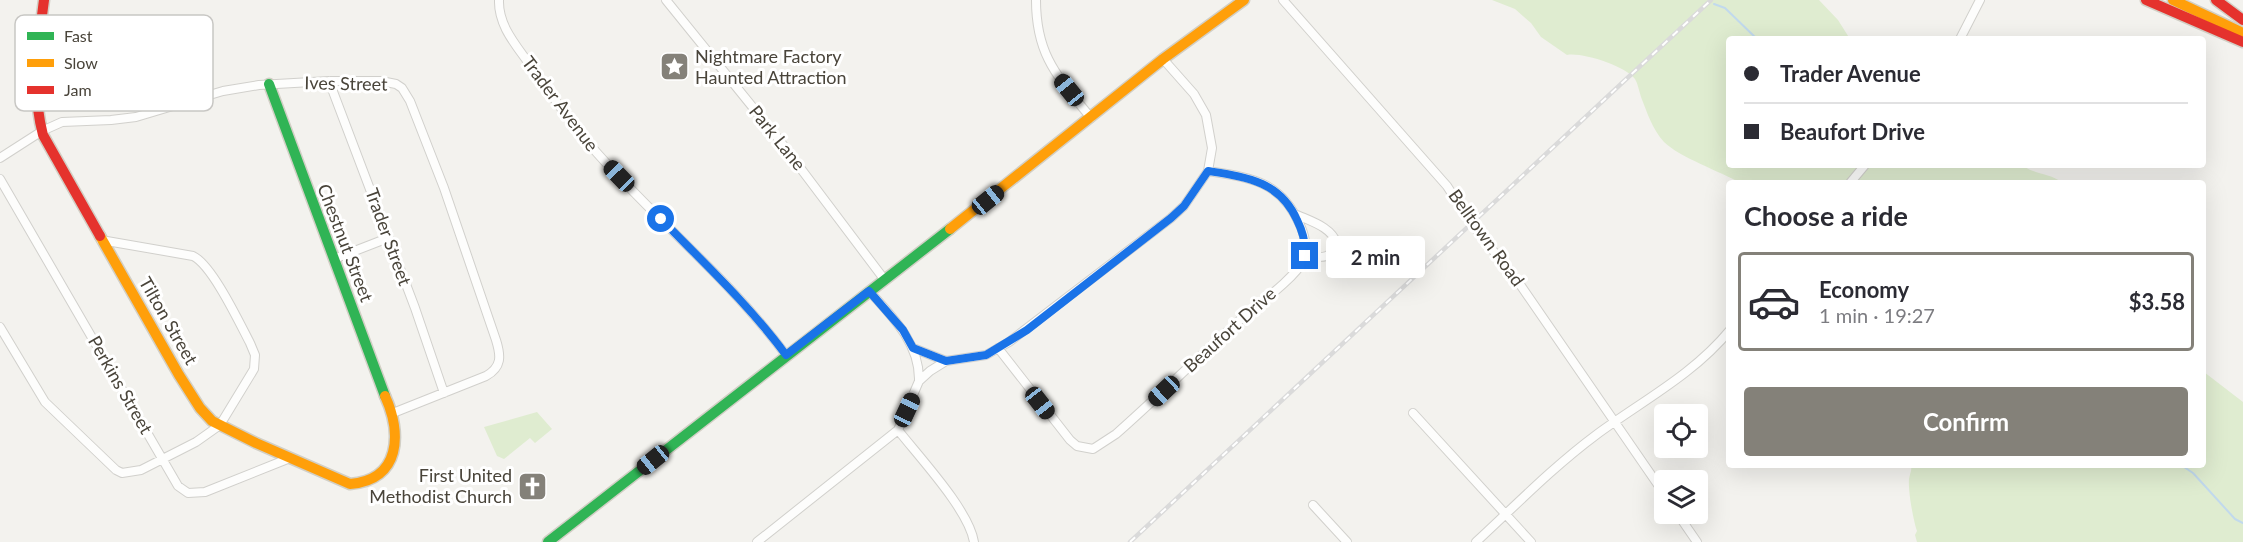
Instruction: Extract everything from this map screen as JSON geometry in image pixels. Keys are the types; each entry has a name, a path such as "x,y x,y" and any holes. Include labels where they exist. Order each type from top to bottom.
{"street":[{"name":"Tilton Street","path":"42,15 44,0"},
{"name":"Trader Avenue","path":"499,0 501,17 511,38 580,132 661,219 748,307 786,355"},
{"name":"Park Lane","path":"666,0 787,150 884,279"},
{"path":"1036,0 1038,31 1048,61 1091,118"},
{"path":"548,542 1091,118 1163,59 1244,0"},
{"name":"Belltown Road","path":"1283,0 1447,186 1471,223 1519,283 1654,479"},
{"path":"1962,36 1980,0"},
{"path":"2146,0 2243,42"},
{"path":"2173,0 2243,33"},
{"path":"2216,0 2243,20"},
{"path":"919,381 946,361 986,355 1027,330 1184,206 1208,171 1212,148 1206,115 1194,94 1163,59"},
{"name":"Trader Street","path":"329,81 444,393"},
{"name":"Ives Street","path":"213,94 269,84 381,81 396,84 402,88 410,100 444,188 500,357 498,366 491,373 393,413"},
{"name":"Chestnut Street","path":"269,84 378,380 393,413"},
{"name":"Tilton Street","path":"38,111 42,130 51,151 200,408 220,425 350,484 364,483 383,472 391,462 395,446 393,413"},
{"name":"Ives Street","path":"0,158 42,130 62,122 111,120 136,117 156,111"},
{"path":"1852,180 1862,168"},
{"path":"1208,171 1244,177 1269,186 1284,198 1295,214 1304,236 1305,256 1327,256 1333,253 1337,244 1335,236 1329,230 1295,214"},
{"name":"Perkins Street","path":"0,179 178,486 194,494 211,490 290,458"},
{"path":"334,259 388,238"},
{"path":"0,327 45,402 116,470 122,472 141,470 201,439 220,425 254,369 255,355 210,273 202,262 193,256 101,240"},
{"name":"Beaufort Drive","path":"998,348 1070,440 1077,446 1094,449 1116,434 1298,270 1305,256"},
{"path":"757,542 898,430 919,381 919,369 913,348 903,330 869,291"},
{"path":"1476,542 1564,460 1687,373 1709,354 1726,335"},
{"path":"913,348 946,361"},
{"path":"1413,413 1532,542"},
{"path":"898,430 967,520 974,542"},
{"path":"1313,505 1347,542"},
{"path":"1685,524 1697,542"}],"green space":[{"path":"1492,0 1819,0 1838,20 1848,36 1726,36 1726,168 2027,168 2058,180 1735,180 1690,159 1664,142 1653,126 1636,81 1630,74 1603,61 1567,55 1541,37 1531,23 1515,9"},
{"path":"2206,374 2243,402 2243,542 1917,542 1909,490 1911,468 2206,468"},
{"path":"537,412 552,429 535,443 530,438 504,459 497,456 484,427"}],"waterway":[{"path":"1714,4 1725,8 1754,36"},
{"path":"2186,468 2193,473 2235,519 2243,523"}],"railway":[{"path":"1130,542 1711,0"}],"traffic: fast":[{"path":"269,84 385,396"},
{"path":"548,542 950,229"}],"traffic: slow":[{"path":"950,229 1163,59 1244,0"},
{"path":"2173,0 2243,33"},
{"path":"100,236 179,375 200,408 212,421 350,484 367,481 379,474 388,464 393,452 394,425 385,396"}],"traffic: jam":[{"path":"42,15 44,0"},
{"path":"2146,0 2243,42"},
{"path":"2216,0 2243,20"},
{"path":"38,111 43,135 100,236"}],"place":[{"name":"Nightmare Factory Haunted Attraction","path":"674,67"},
{"name":"First United Methodist Church","path":"533,486"}],"route":[{"path":"661,219 748,307 786,355 869,291 903,330 913,348 946,361 986,355 1027,330 1171,218 1184,206 1208,171 1256,181 1269,186 1284,198 1291,206 1304,236 1305,256"}]}
